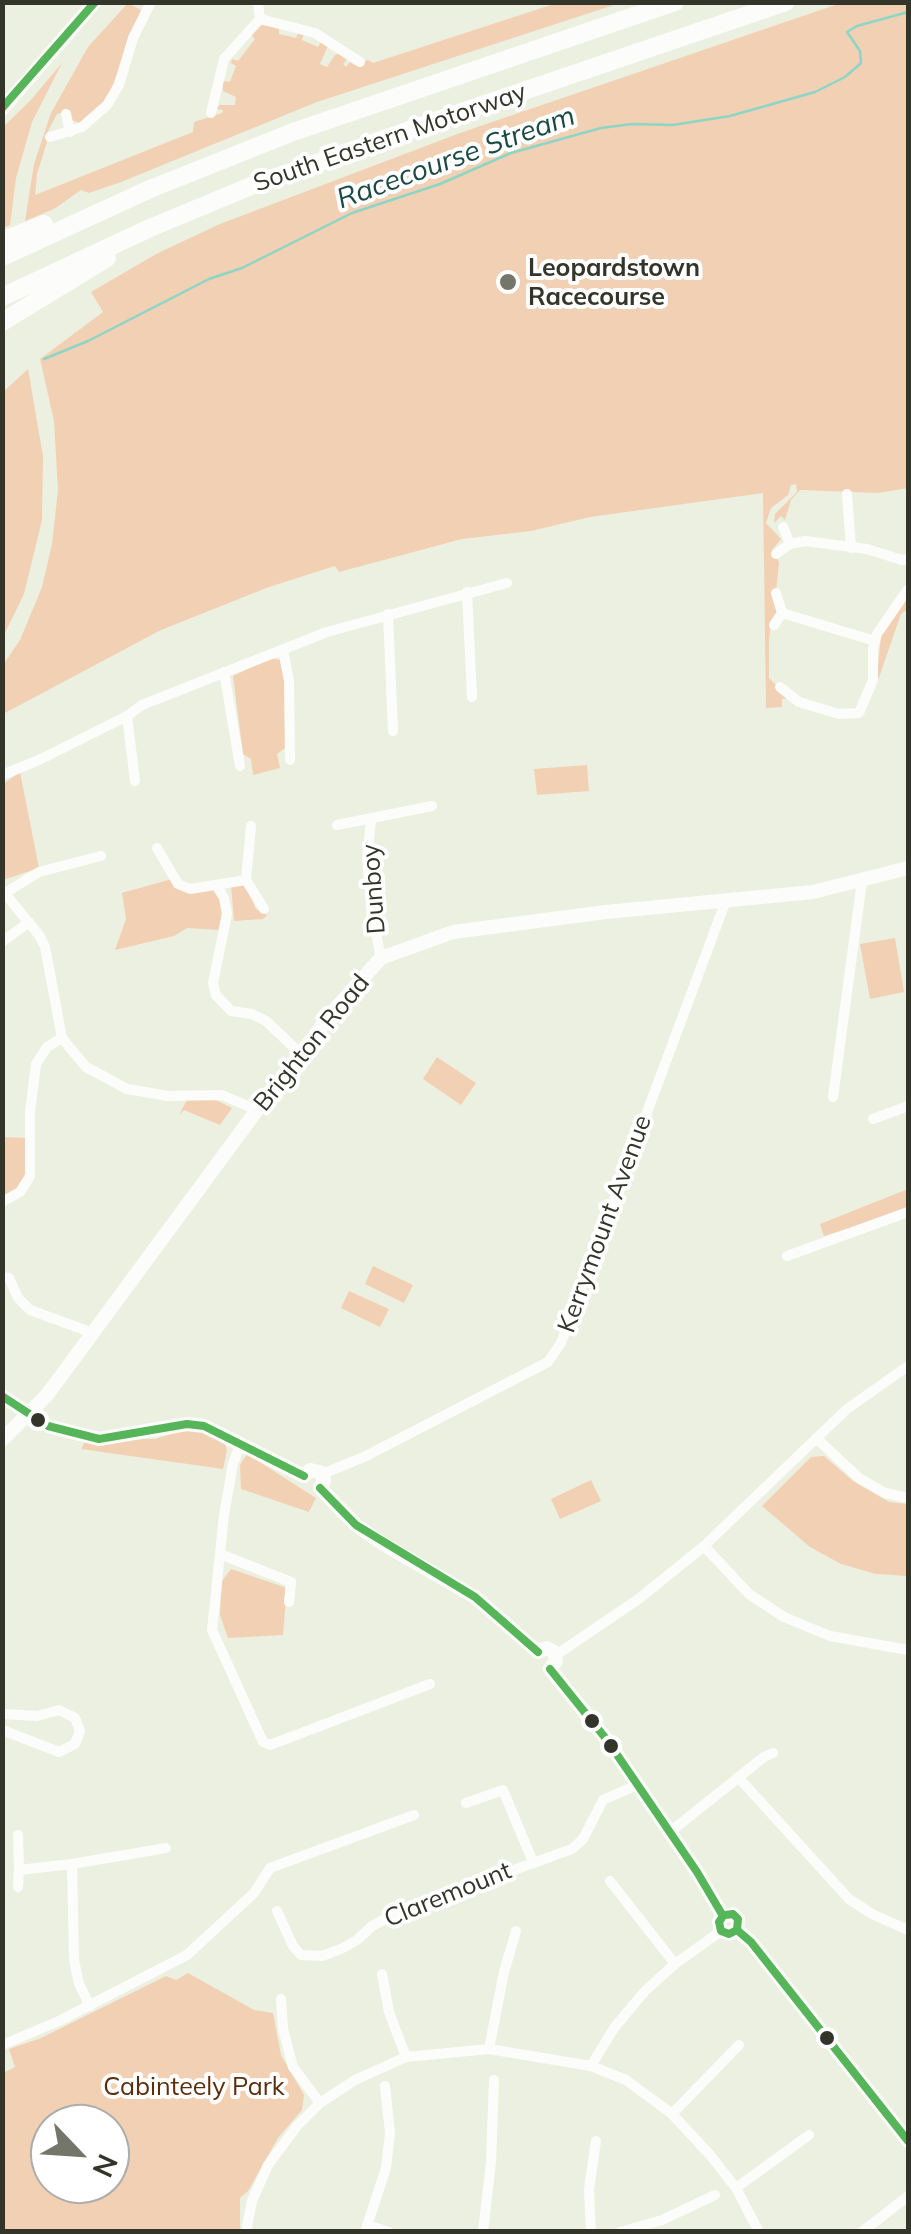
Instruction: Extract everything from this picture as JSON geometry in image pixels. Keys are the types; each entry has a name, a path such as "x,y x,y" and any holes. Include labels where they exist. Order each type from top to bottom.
{"highway":[{"name":"South Eastern Motorway","path":"2,256 238,154 675,2"},
{"name":"South Eastern Motorway","path":"2,297 202,206 356,148 786,2"},
{"path":"2,241 297,122 504,52 532,50"},
{"path":"2,322 153,234 441,127 506,97"}],"street":[{"path":"2,109 95,2"},
{"path":"50,137 90,122 114,96 133,38 151,2"},
{"path":"211,113 224,59 260,18 258,2"},
{"path":"260,18 306,29 360,62"},
{"path":"328,57 334,44"},
{"path":"214,97 227,99"},
{"path":"66,114 70,132"},
{"path":"847,494 852,548"},
{"path":"783,527 790,544"},
{"path":"776,554 790,544 811,541 867,549 908,563"},
{"path":"2,775 40,760 142,705 327,632 507,583"},
{"path":"780,687 799,702 839,714 859,713 873,680 874,641 908,589"},
{"path":"466,592 472,697"},
{"path":"776,593 782,613"},
{"path":"782,613 874,641"},
{"path":"774,625 782,613"},
{"path":"388,614 393,731"},
{"path":"283,650 289,680 290,760"},
{"path":"224,672 240,766"},
{"path":"126,716 135,781"},
{"name":"Dunboy","path":"337,824 414,817 432,806"},
{"name":"Dunboy","path":"370,820 368,859 380,958"},
{"path":"250,826 246,880 264,908"},
{"path":"157,848 178,884 190,888 246,880"},
{"path":"101,856 39,872 4,891 45,948 62,1038 86,1068 128,1090 168,1096 222,1095 258,1110"},
{"name":"Brighton Road","path":"2,1440 28,1415 93,1333 258,1110 380,958 454,932 606,912 813,892 908,868"},
{"path":"832,1096 862,881"},
{"path":"216,885 224,898 226,914 213,984 216,995 230,1011 266,1021 301,1054"},
{"name":"Kerrymount Avenue","path":"321,1481 548,1362 561,1343 725,903"},
{"path":"2,942 28,922"},
{"path":"2,1202 20,1192 30,1176 30,1112 36,1064 47,1047 62,1038"},
{"path":"872,1119 908,1106"},
{"path":"787,1256 908,1212"},
{"path":"2,1278 9,1278 18,1298 30,1310 93,1333"},
{"path":"553,1662 704,1546 859,1398 908,1366"},
{"path":"2,1396 48,1426 99,1439 187,1424 204,1426 241,1442 304,1476 306,1487 312,1490 321,1481 356,1524 476,1597 538,1652 547,1648 670,1832 727,1926 751,1942 908,2141"},
{"path":"816,1438 859,1478 885,1493 908,1498"},
{"path":"241,1442 233,1464 212,1630 263,1742 270,1745 430,1684"},
{"path":"704,1546 749,1594 784,1617 843,1639 908,1650"},
{"path":"220,1554 291,1582 290,1602"},
{"path":"2,1714 37,1716 60,1710 75,1718 80,1731 76,1744 58,1752 2,1730"},
{"path":"670,1832 774,1753"},
{"path":"738,1777 849,1898 872,1914 908,1927"},
{"name":"Claremount","path":"277,1911 293,1946 302,1956 322,1956 357,1940 372,1926 400,1911 572,1849 584,1838 603,1800 637,1784"},
{"name":"Claremount","path":"466,1803 503,1790 533,1862"},
{"path":"2,2045 90,2006 187,1955 254,1893 270,1868 414,1816"},
{"path":"18,1835 18,1887"},
{"path":"19,1870 166,1848"},
{"path":"72,1864 74,1960 79,1984 90,2006"},
{"path":"610,1881 675,1964"},
{"path":"591,2066 632,2006 675,1964 727,1926"},
{"path":"489,2048 516,1932"},
{"path":"382,1974 406,2057"},
{"path":"280,1999 293,2068 320,2103"},
{"path":"672,2114 739,2045"},
{"path":"246,2232 252,2201 268,2165 283,2142 320,2103 354,2080 406,2057 489,2048 591,2066 626,2080 672,2114 736,2188 759,2232"},
{"path":"483,2232 494,2080"},
{"path":"386,2086 390,2132 386,2168 366,2228 389,2232"},
{"path":"736,2188 809,2135"},
{"path":"592,2232 589,2189 596,2140"},
{"path":"620,2232 662,2220 714,2195"},
{"path":"862,2232 908,2196"}],"green space":[{"path":"128,3 141,10 110,92 100,107 79,123 72,120 69,111 57,114 46,135 35,195 193,132 194,122 222,113 217,109 219,105 235,105 236,97 223,91 223,81 230,82 236,66 232,59 238,61 255,39 251,35 255,28 262,25 279,27 279,34 296,38 299,31 304,33 302,40 318,47 321,42 328,46 320,64 327,67 341,53 347,59 343,64 346,67 350,62 373,63 557,3 620,3 317,102 121,182 89,193 81,190 54,209 25,221 34,164 51,113 88,47"},
{"name":"Leopardstown Racecourse","path":"841,3 908,3 908,488 878,493 800,490 791,500 785,520 781,516 774,523 775,514 797,492 796,484 771,508 766,523 781,539 772,550 779,562 776,592 772,593 777,611 769,639 769,678 789,698 782,699 782,707 766,708 763,493 462,539 339,572 335,566 269,587 161,630 3,714 3,665 20,640 42,587 58,490 54,421 40,359 103,312 91,292 158,253 220,224 460,133"},
{"path":"62,63 32,122 16,178 10,225 3,228 3,127"},
{"path":"28,369 43,456 42,520 24,594 3,637 3,392"},
{"path":"908,596 908,609 901,614 876,686 881,636"},
{"path":"271,658 280,660 285,677 285,748 277,754 280,768 253,775 251,759 243,754 233,676"},
{"path":"587,765 589,791 537,795 534,769"},
{"path":"20,772 39,868 3,880 2,785"},
{"path":"172,879 178,885 215,886 223,907 219,930 187,928 174,936 115,950 126,919 122,893"},
{"path":"243,880 256,909 267,915 263,919 234,921 231,884"},
{"path":"895,938 904,992 870,999 860,944"},
{"path":"437,1057 476,1083 461,1105 423,1079"},
{"path":"214,1099 232,1108 220,1125 184,1110 179,1115 187,1100"},
{"path":"3,1137 27,1138 25,1176 19,1187 3,1196"},
{"path":"908,1189 908,1209 824,1236 820,1224"},
{"path":"373,1266 413,1285 404,1303 365,1284"},
{"path":"349,1291 389,1309 380,1327 341,1308"},
{"path":"195,1427 221,1434 227,1450 223,1469 81,1449 86,1440 155,1439"},
{"path":"247,1454 316,1498 309,1512 241,1489 240,1465"},
{"path":"824,1456 853,1481 889,1502 908,1504 908,1576 876,1574 841,1564 810,1547 762,1506 811,1457"},
{"path":"591,1480 601,1501 560,1519 551,1499"},
{"path":"231,1569 287,1588 283,1635 228,1638 220,1615 222,1581"},
{"name":"Cabinteely Park","path":"188,1973 254,2010 273,2013 281,2055 304,2095 302,2110 278,2138 248,2191 240,2198 240,2231 3,2231 3,2073 15,2067 9,2049 41,2038 166,1976 176,1980"}],"waterway":[{"name":"Racecourse Stream","path":"44,359 352,213 440,184 511,153 601,128 673,125 730,116 815,92 845,77 861,63 860,51 847,32 908,12"}],"transit line":[{"path":"2,108 95,2"},
{"path":"2,1396 48,1426 99,1439 187,1424 204,1426 304,1476"},
{"path":"320,1488 356,1525 475,1597 538,1652"},
{"path":"550,1669 607,1740 697,1872 723,1916 719,1922 721,1931 729,1934 737,1930"},
{"path":"725,1915 733,1914 738,1919 737,1930 751,1942 908,2141"}],"place":[{"name":"Leopardstown Racecourse","path":"508,282"}]}
